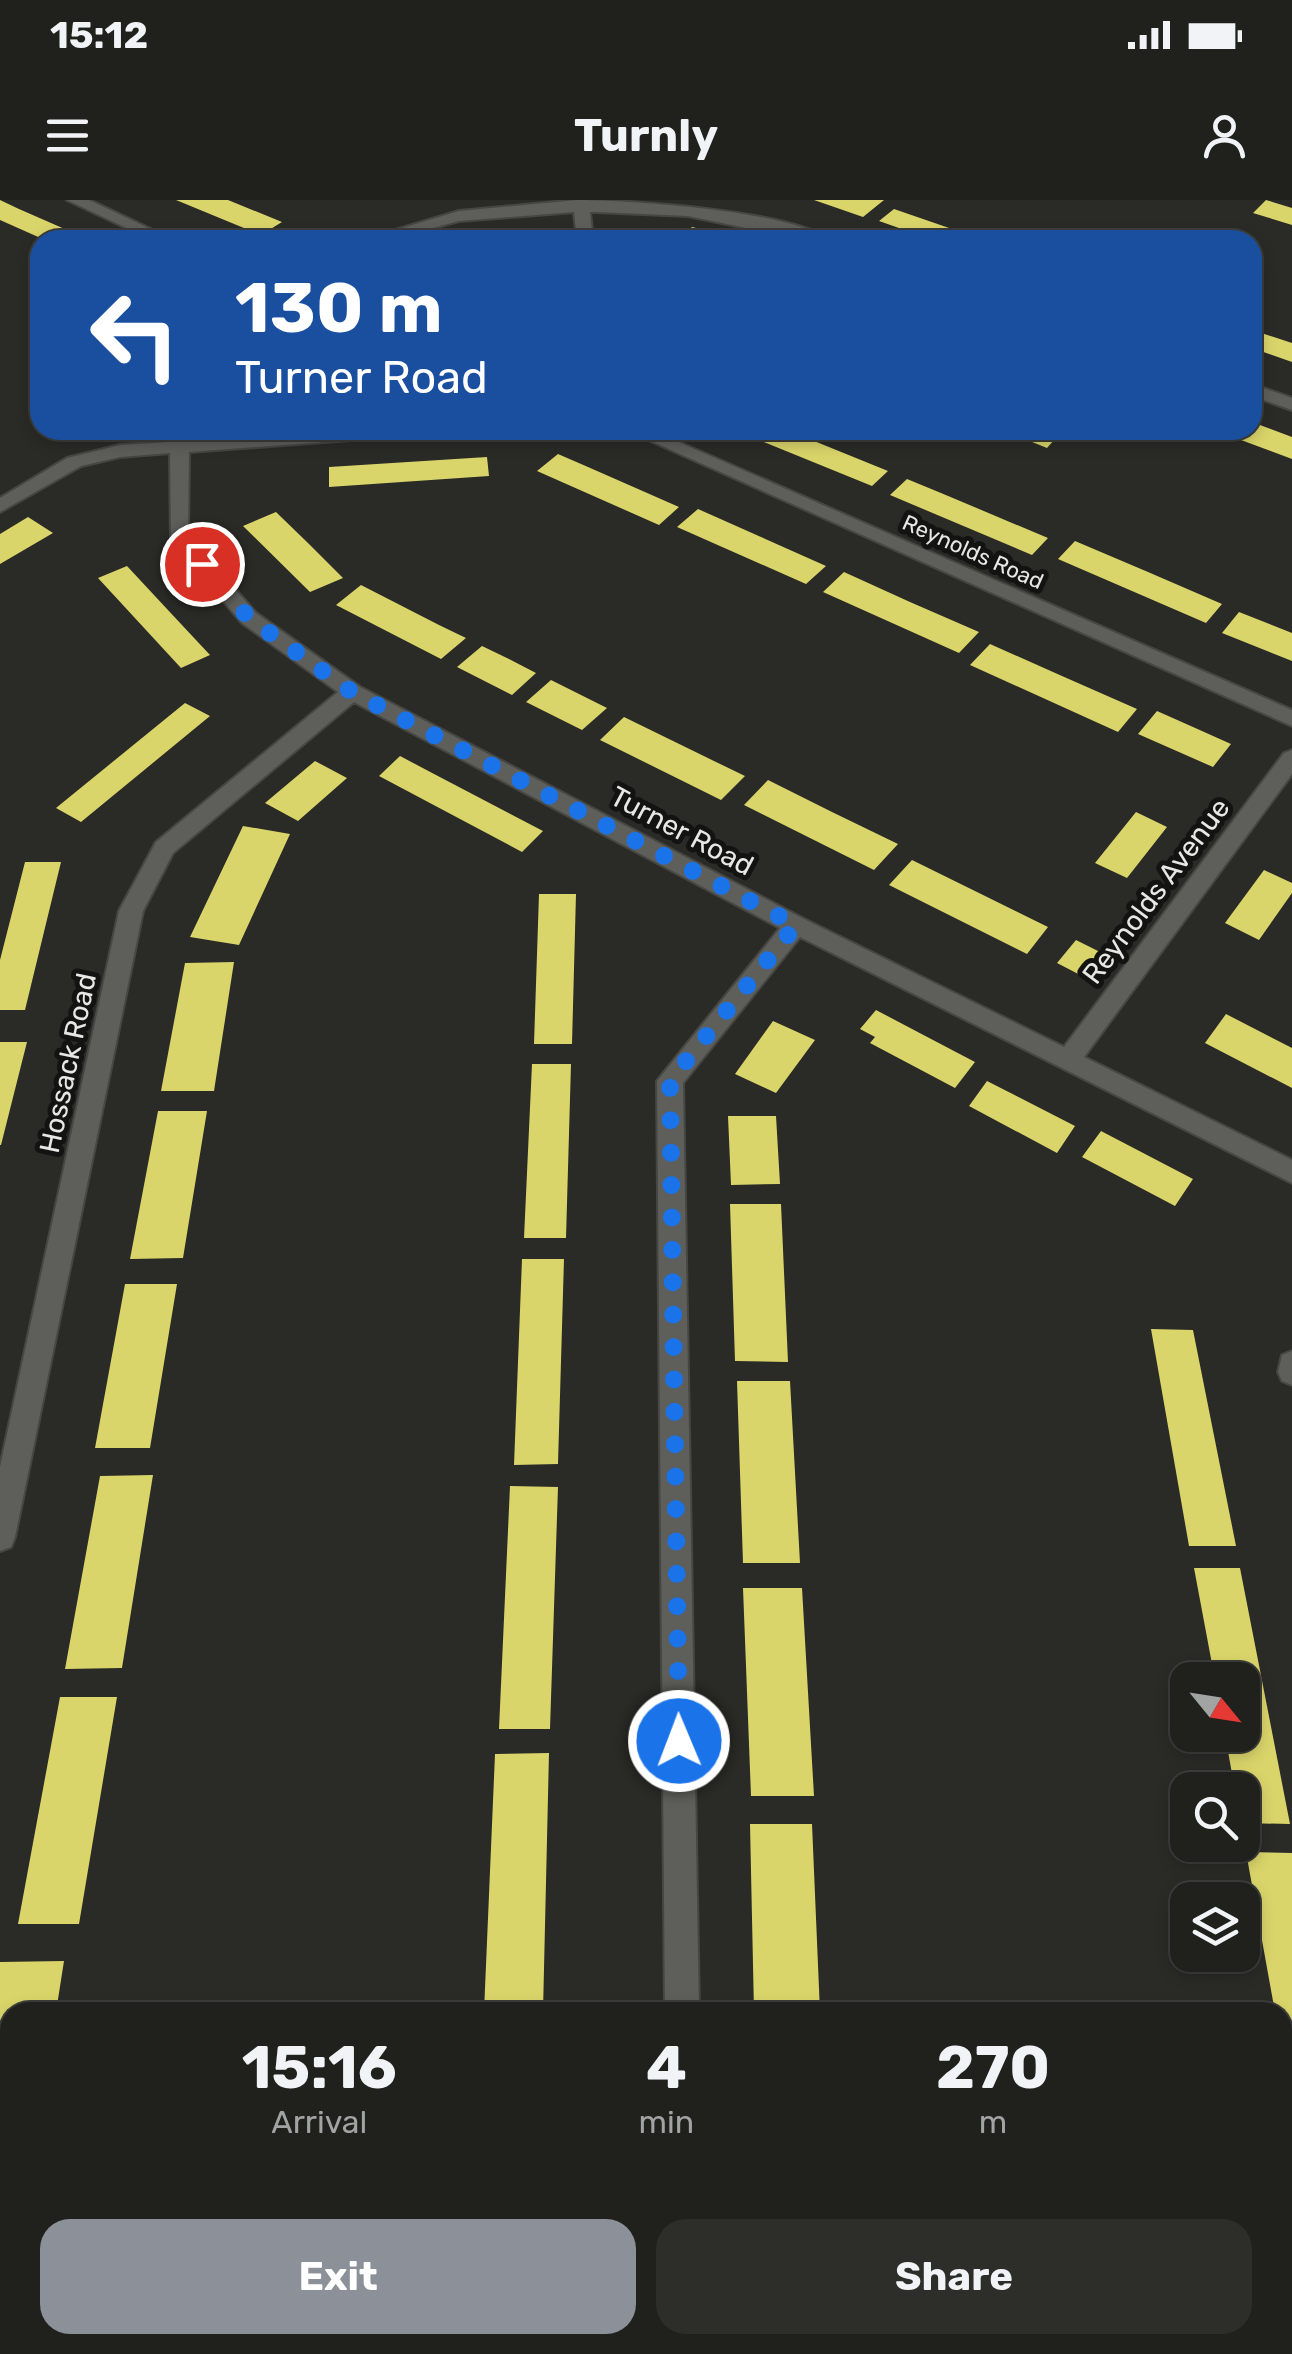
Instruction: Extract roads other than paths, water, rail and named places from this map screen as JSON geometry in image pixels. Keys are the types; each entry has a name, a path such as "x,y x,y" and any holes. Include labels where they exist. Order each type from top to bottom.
{"street":[{"path":"74,200 143,230"},
{"path":"407,230 458,216 581,204 694,209 791,230"},
{"path":"581,204 585,230"},
{"path":"1262,393 1292,404"},
{"path":"0,506 74,462 166,440"},
{"name":"Turner Road","path":"179,440 178,536 249,618 352,692 796,925 1292,1172"},
{"name":"Reynolds Road","path":"658,440 1292,719"},
{"name":"Hossack Road","path":"0,1537 131,911 164,848 352,692"},
{"name":"Reynolds Avenue","path":"1068,1060 1292,758"},
{"path":"682,2002 670,1081 796,925"}]}
